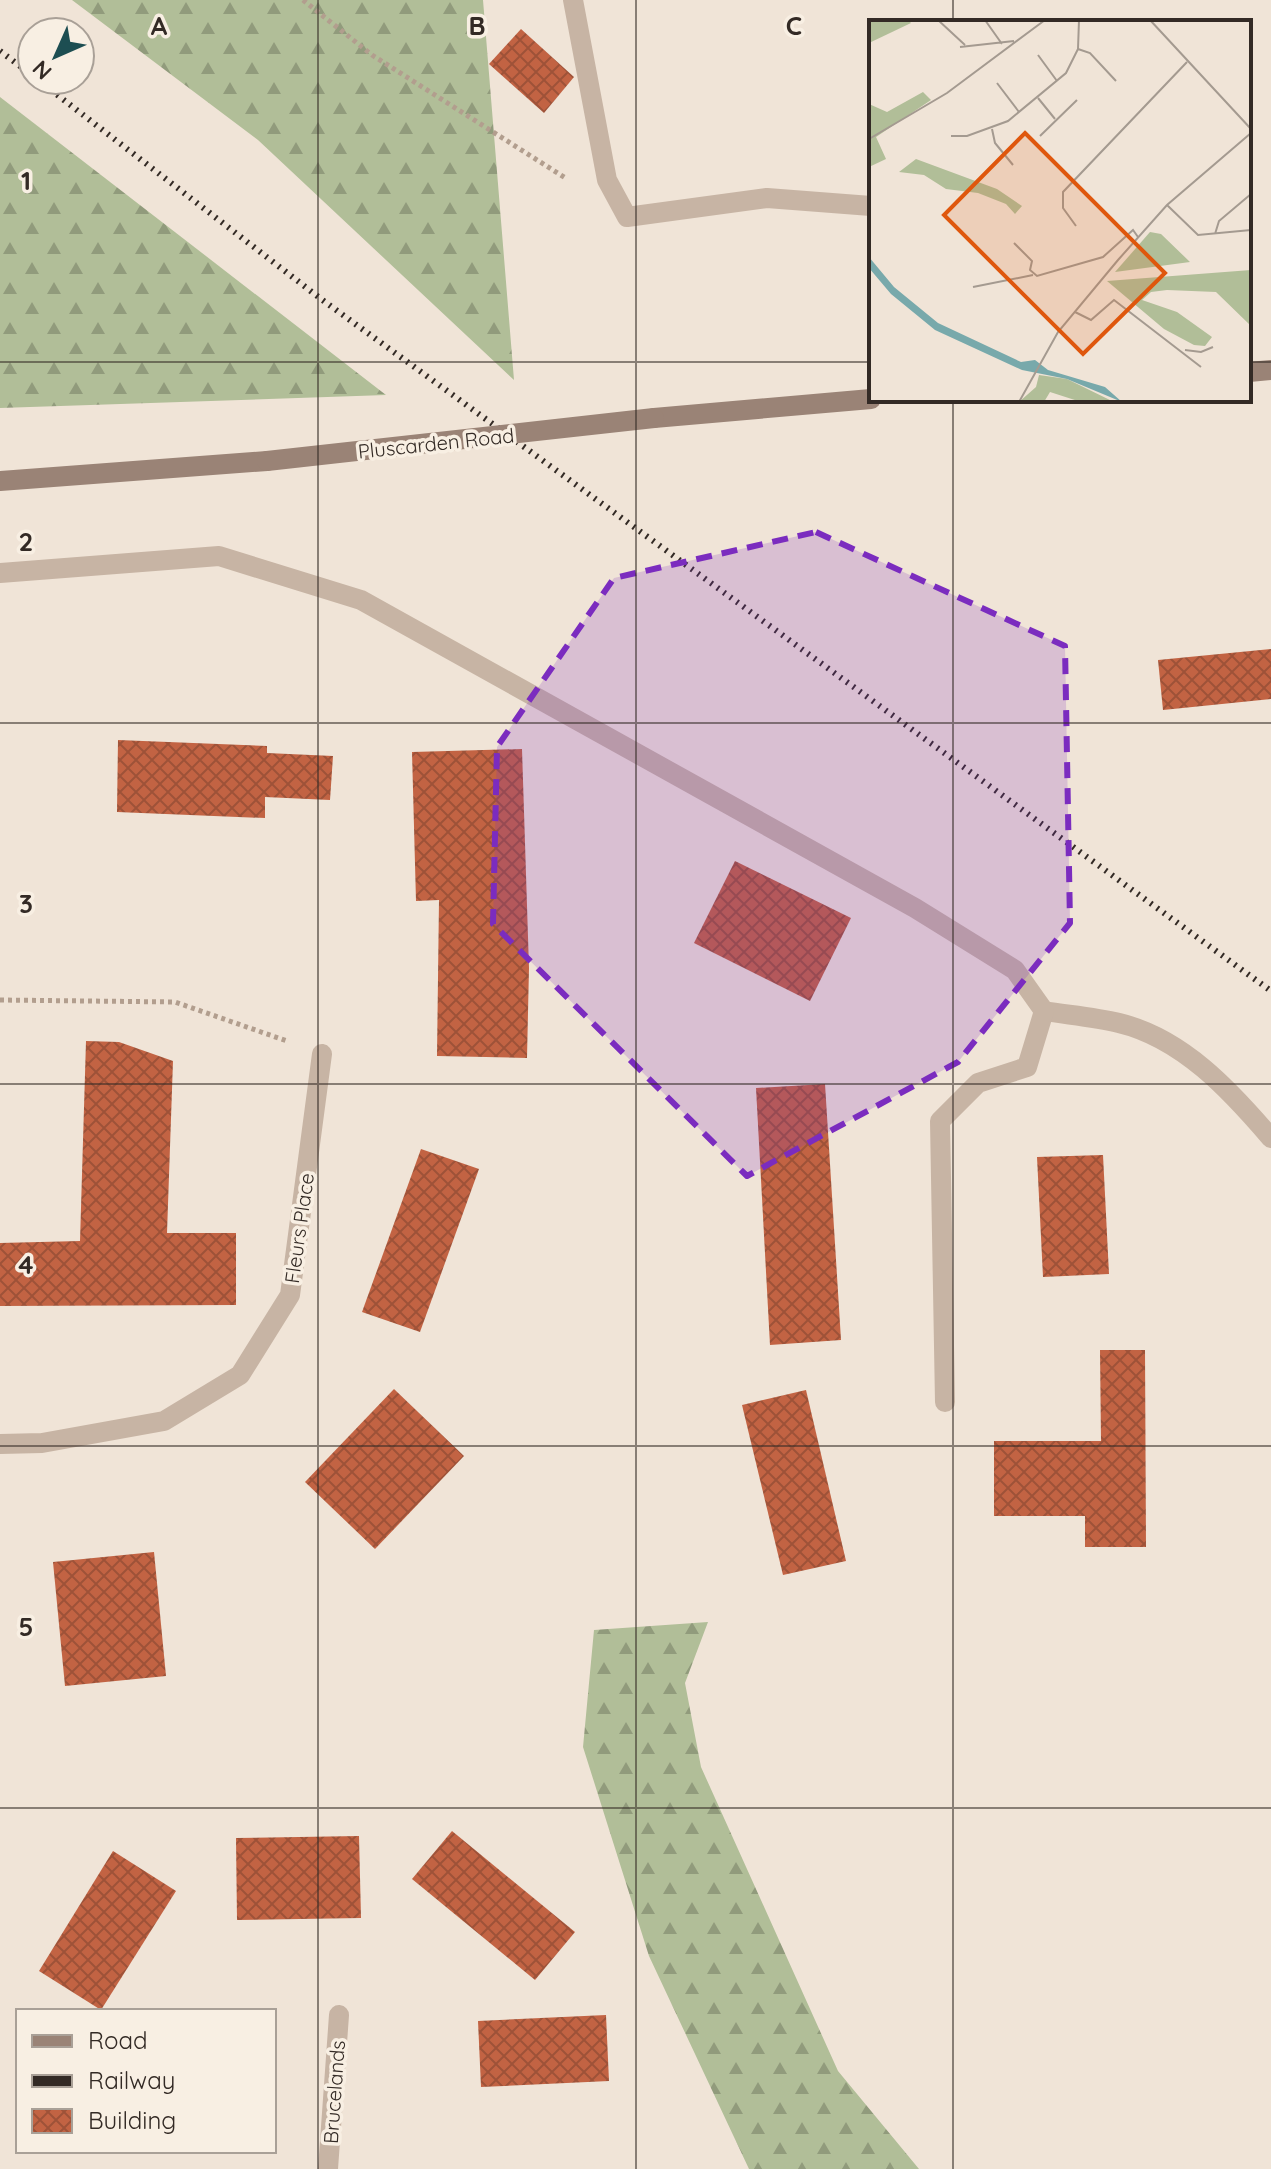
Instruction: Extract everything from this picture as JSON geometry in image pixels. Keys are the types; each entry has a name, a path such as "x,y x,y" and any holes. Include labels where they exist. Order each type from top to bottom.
{"main road":[{"path":"1251,372 1271,370"},
{"name":"Pluscarden Road","path":"0,481 267,461 654,418 869,399"}],"street":[{"path":"573,0 607,180 627,217 767,198 869,206"},
{"path":"0,573 219,556 361,600 915,908 1015,970 1044,1011 1121,1023 1179,1050 1220,1081 1271,1138"},
{"path":"945,1402 940,1121 978,1083 1027,1067 1044,1011"},
{"name":"Fleurs Place","path":"0,1444 42,1443 164,1421 240,1375 290,1295 322,1054"},
{"name":"Brucelands","path":"328,2169 339,2015"}],"path":[{"path":"303,0 372,55 627,217"},
{"path":"0,1000 175,1002 322,1054"}],"highlighted area":[{"path":"816,532 1065,646 1070,923 958,1062 747,1176 493,924 497,747 614,578"}],"green space":[{"path":"72,0 483,0 514,380 258,140"},
{"path":"0,97 386,395 0,408"},
{"path":"708,1622 685,1683 701,1767 838,2071 919,2169 749,2169 649,1956 583,1747 594,1630"}],"building":[{"path":"521,29 574,77 544,113 489,64"},
{"path":"1271,649 1271,699 1163,710 1158,660"},
{"path":"118,740 267,746 267,753 333,756 330,800 265,797 265,818 117,812"},
{"path":"522,749 529,968 527,1058 437,1056 439,900 416,901 412,752"},
{"path":"735,861 851,918 810,1001 694,943"},
{"path":"86,1041 119,1042 173,1061 167,1233 236,1233 236,1305 0,1306 0,1243 80,1241"},
{"path":"825,1084 841,1340 770,1345 756,1088"},
{"path":"421,1149 479,1169 420,1332 362,1312"},
{"path":"1103,1155 1109,1274 1043,1277 1037,1157"},
{"path":"1100,1350 1145,1350 1146,1547 1085,1547 1085,1516 994,1516 994,1441 1101,1441"},
{"path":"394,1389 464,1456 375,1549 305,1482"},
{"path":"806,1390 846,1561 783,1575 742,1405"},
{"path":"154,1552 166,1676 65,1686 53,1562"},
{"path":"452,1831 575,1932 535,1980 412,1879"},
{"path":"359,1836 361,1918 237,1920 236,1838"},
{"path":"113,1851 176,1891 102,2009 39,1971"},
{"path":"606,2015 609,2081 481,2087 478,2021"}],"railway":[{"path":"0,51 16,63"},
{"path":"59,96 321,299 1271,991"}]}
